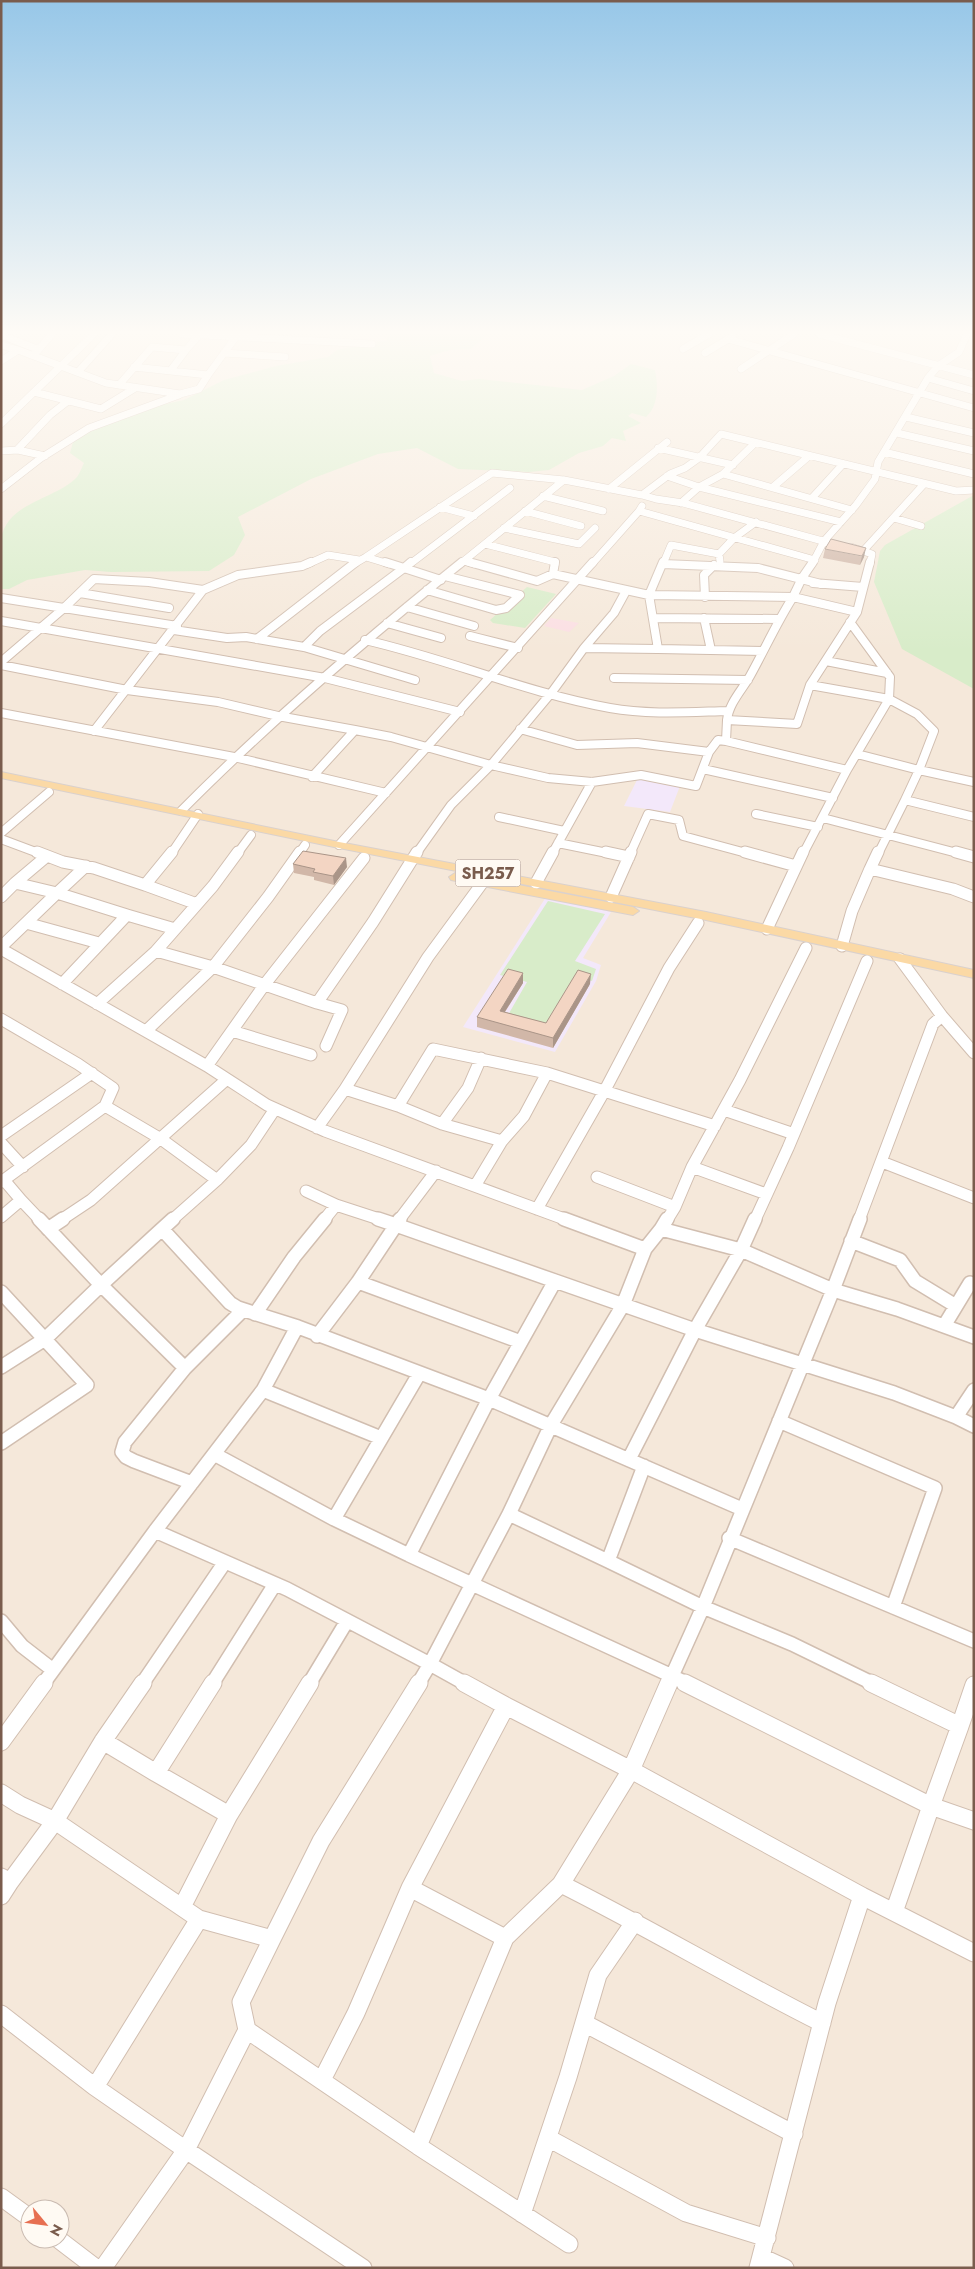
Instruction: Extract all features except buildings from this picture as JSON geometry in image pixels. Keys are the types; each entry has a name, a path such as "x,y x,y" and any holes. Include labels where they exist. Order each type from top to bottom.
{"main road":[{"name":"SH257","path":"1,775 181,811 196,818 251,835 304,846 364,858 410,863 536,883 767,929 842,946 974,982"},
{"name":"SH257","path":"1,783 339,845 483,882 698,923 867,961 974,974"}],"street":[{"path":"17,450 27,440"},
{"path":"1,489 44,456 70,440"},
{"path":"339,845 518,648 639,511 644,496 667,476 685,468 700,458 716,440"},
{"path":"744,440 956,491 974,490"},
{"path":"726,741 727,716 779,619 801,580 815,560 824,541 852,510 875,479 878,462 892,440"},
{"path":"926,440 974,451"},
{"path":"609,489 666,442"},
{"path":"681,503 699,487 723,474 733,466 756,443"},
{"path":"658,448 733,466"},
{"path":"1,451 17,450 44,456"},
{"path":"884,452 974,474"},
{"path":"773,487 809,456"},
{"path":"812,498 843,464"},
{"path":"258,639 362,558 492,473 564,480 681,503 864,550 872,554 857,612 810,685 797,724 727,716 611,708 491,678 435,661 408,650 366,640"},
{"path":"723,474 852,510"},
{"path":"667,476 699,487 842,522"},
{"path":"181,811 278,716 325,678 344,659 407,606 564,480"},
{"path":"864,550 924,484"},
{"path":"304,647 320,631 510,488"},
{"path":"543,496 604,511"},
{"path":"440,507 474,516"},
{"path":"525,510 581,526"},
{"path":"639,511 815,560"},
{"path":"894,518 921,526"},
{"path":"705,597 704,575 717,565 719,554 734,538 756,522"},
{"path":"504,528 579,544 595,528"},
{"path":"485,544 555,562 553,574"},
{"path":"658,649 650,595 670,545 673,544 719,554"},
{"path":"94,731 203,590 238,575 302,566 328,555 362,558 520,595 506,608 496,610 427,590"},
{"path":"464,561 537,581 553,574 650,595 705,597 793,596 857,612"},
{"path":"663,564 758,568 821,584 864,587"},
{"path":"1,663 42,628 94,579 131,579 176,584 203,590"},
{"path":"317,1003 364,936 410,863 452,805 491,765 552,692 584,648 614,613 626,591"},
{"path":"80,593 169,608"},
{"path":"1,598 28,601 227,638 246,637 304,647 415,680"},
{"path":"407,606 474,626"},
{"path":"653,618 779,619"},
{"path":"704,618 711,650"},
{"path":"1,621 325,678 460,712"},
{"path":"767,929 796,866 847,770 890,699 891,680 850,622"},
{"path":"387,623 441,638"},
{"path":"470,636 518,648"},
{"path":"584,648 763,651"},
{"path":"826,661 887,673"},
{"path":"1,663 127,690 218,702 278,716 355,730 428,746 491,765 548,778 592,782 641,776 696,786 709,752 718,740 847,770"},
{"path":"614,678 748,680"},
{"path":"810,685 890,699 917,714 934,730 934,735 920,770 870,869 852,911 842,946"},
{"path":"1,713 234,757 386,793"},
{"path":"520,729 578,745 637,743 709,752"},
{"path":"312,777 355,730"},
{"path":"857,754 974,782"},
{"path":"703,769 833,798"},
{"path":"536,883 592,782"},
{"path":"1,834 48,792"},
{"path":"905,800 974,817"},
{"path":"612,897 648,814 679,820 683,836 796,866"},
{"path":"756,814 818,827"},
{"path":"499,817 564,831"},
{"path":"145,885 165,862 196,818"},
{"path":"823,818 974,858"},
{"path":"97,1004 156,952 197,904 251,835"},
{"path":"1,838 47,856 86,866 197,904"},
{"path":"558,843 629,858"},
{"path":"146,1031 213,967 268,897 304,846"},
{"path":"1,897 47,856"},
{"path":"207,1066 265,984 364,858"},
{"path":"86,866 1,948 207,1066 275,1109 317,1128 645,1249"},
{"path":"870,869 953,889 974,897"},
{"path":"317,1128 345,1089 387,1020 459,912 483,882"},
{"path":"15,883 57,893 175,929"},
{"path":"62,984 127,915"},
{"path":"26,923 99,943"},
{"path":"537,1209 605,1090 669,968 698,923"},
{"path":"104,2268 186,2150 247,2030 241,2002 321,1841 430,1664 509,1514 551,1425 622,1305 645,1249 675,1207 692,1167 724,1110 806,948"},
{"path":"156,952 213,967 342,1010 326,1046"},
{"path":"629,1459 695,1330 741,1250 794,1134 867,961"},
{"path":"903,964 942,1016 974,1052"},
{"path":"418,2146 505,1938 561,1884 631,1770 703,1607 833,1290 933,1024 942,1016"},
{"path":"1,1019 92,1073 113,1088 105,1106 3,1181 101,1285 185,1368"},
{"path":"232,1031 248,1029"},
{"path":"232,1031 310,1056"},
{"path":"398,1106 433,1049 547,1073 714,1126"},
{"path":"442,1124 468,1088 481,1058"},
{"path":"1,1136 92,1073"},
{"path":"475,1186 502,1142 524,1116 547,1073"},
{"path":"48,1229 91,1200 227,1080"},
{"path":"345,1089 398,1106 442,1124 502,1142"},
{"path":"105,1106 161,1139 217,1180"},
{"path":"1,1367 44,1339 217,1180 251,1144 275,1109"},
{"path":"724,1110 794,1134"},
{"path":"1,1144 23,1167"},
{"path":"882,1162 974,1198"},
{"path":"692,1167 766,1194"},
{"path":"317,1336 358,1282 396,1225 436,1171"},
{"path":"596,1178 675,1207"},
{"path":"306,1191 336,1205 695,1330 894,1392 974,1426"},
{"path":"1,1217 21,1200"},
{"path":"192,1483 126,1457 122,1452 125,1442 185,1368 294,1257 336,1205"},
{"path":"162,1229 241,1309 297,1327 489,1399 742,1509"},
{"path":"661,1229 741,1250 833,1290 897,1308 974,1337"},
{"path":"852,1241 900,1260 915,1281 956,1306"},
{"path":"409,1555 489,1399 555,1281"},
{"path":"358,1282 521,1342"},
{"path":"944,1326 970,1283"},
{"path":"1,1443 87,1385 4,1299"},
{"path":"1,1742 155,1531 263,1390 297,1327"},
{"path":"334,1519 419,1374"},
{"path":"263,1390 381,1438"},
{"path":"956,1417 974,1390"},
{"path":"779,1422 935,1488 892,1606"},
{"path":"214,1454 334,1519 672,1676 931,1806 974,1821"},
{"path":"608,1562 644,1466"},
{"path":"509,1514 703,1607 792,1644 960,1726"},
{"path":"155,1531 275,1584 347,1621 631,1770 862,1896 974,1953"},
{"path":"730,1538 974,1641"},
{"path":"4,1885 55,1821 103,1741 225,1562"},
{"path":"156,1773 275,1584"},
{"path":"1,1620 22,1646 53,1670"},
{"path":"182,1907 229,1815 347,1621"},
{"path":"894,1912 974,1685"},
{"path":"322,2080 356,2013 410,1888 506,1706"},
{"path":"103,1741 229,1815"},
{"path":"1,1793 20,1805 55,1821 199,1919 272,1939"},
{"path":"561,1884 635,1921 762,1993 822,2023"},
{"path":"410,1888 505,1938"},
{"path":"785,2268 760,2262 822,2023 862,1896"},
{"path":"95,2086 199,1919"},
{"path":"522,2214 548,2138 598,1975 635,1921"},
{"path":"1,2014 95,2086 186,2150 362,2268"},
{"path":"584,2023 794,2134"},
{"path":"247,2030 418,2146 569,2244"},
{"path":"548,2138 686,2213 767,2238"},
{"path":"1,2197 20,2211"},
{"path":"70,2248 96,2268"}],"shaded area":[{"path":"1,440 974,440 974,2268 1,2268"},
{"path":"551,618 579,623 569,632 544,626"},
{"path":"638,778 680,786 670,812 624,806"},
{"path":"546,897 611,912 583,958 601,965 596,981 555,1052 463,1027"}],"green space":[{"path":"76,440 610,440 603,446 579,453 549,470 529,472 458,469 417,448 378,454 311,479 238,517 245,535 234,555 209,571 111,572 85,570 27,580 9,589 1,589 1,539 5,527 12,517 22,509 68,485 77,477 84,463 70,453 73,442"},
{"path":"974,495 974,689 902,649 874,582 880,551 885,545"},
{"path":"527,587 556,594 525,628 493,623 490,620"},
{"path":"548,901 605,914 575,961 596,969 592,981 574,977 545,1026 508,1015 527,982 500,975"}]}
